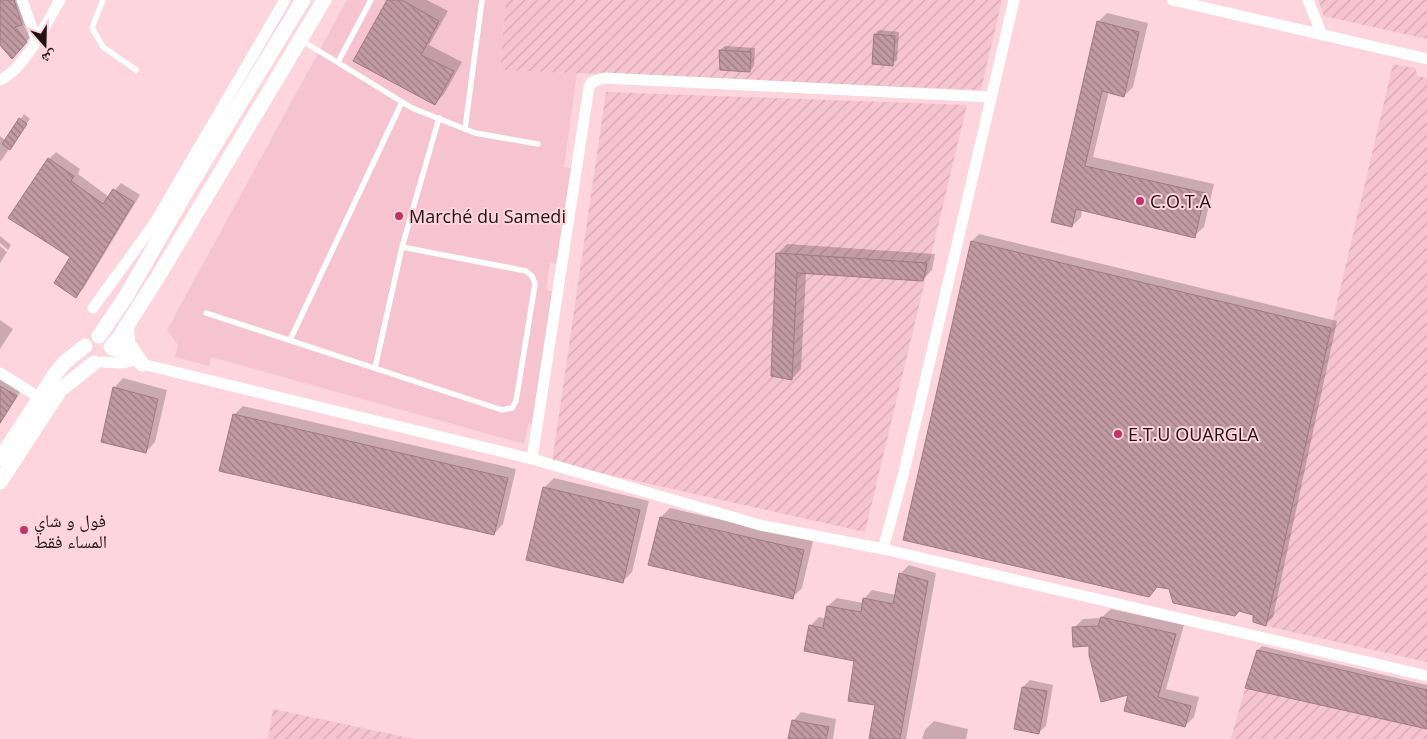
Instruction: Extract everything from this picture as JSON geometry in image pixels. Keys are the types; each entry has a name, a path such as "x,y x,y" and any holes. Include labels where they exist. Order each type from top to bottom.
{"street":[{"path":"22,0 36,39"},
{"path":"0,80 14,71 60,0"},
{"path":"94,308 159,227 178,208 266,48 285,0"},
{"path":"0,482 65,362 85,346 90,338 98,336 125,298 159,227 266,48 303,0"},
{"path":"0,459 46,400 105,356 126,326 286,59 324,0"},
{"path":"883,549 904,472 1014,0"},
{"path":"1172,0 1427,59"},
{"path":"1308,0 1322,35"},
{"path":"266,48 286,59"},
{"path":"532,459 589,87 592,82 604,78 990,97"},
{"path":"178,208 192,216"},
{"path":"126,326 128,344 138,362"},
{"path":"98,336 106,340 105,356"},
{"path":"85,346 87,358 105,356 123,363 138,362 532,459 760,525 883,549 1427,676"},
{"path":"0,373 46,400"}],"lane":[{"path":"103,0 92,28 103,47 136,70"},
{"path":"338,62 370,0"},
{"path":"465,129 482,0"},
{"path":"299,39 402,102 476,133 538,144"},
{"path":"290,340 402,102"},
{"path":"375,368 402,246 439,118"},
{"path":"206,313 502,410 512,408 516,401 535,284 532,276 526,271 402,246"}],"shaded area":[{"name":"Marché du Samedi","path":"347,0 506,0 500,70 577,73 564,167 574,169 561,265 550,263 546,290 556,292 538,425 529,423 524,444 211,357 209,366 175,357 178,345 167,330"},
{"path":"506,0 1002,0 981,90 500,70"},
{"path":"1318,0 1427,0 1427,39 1324,16"},
{"path":"1393,64 1415,68 1418,76 1427,78 1427,662 1266,626 1331,328"},
{"path":"606,92 967,105 865,532 552,462"},
{"path":"1245,688 1427,729 1427,739 1231,739"},
{"path":"273,709 414,739 268,739"}],"building":[{"path":"0,0 14,0 22,25 15,27 27,42 12,59 0,45"},
{"path":"387,0 402,0 439,21 421,55 454,71 435,105 353,61"},
{"path":"1097,21 1139,32 1124,97 1102,91 1085,166 1205,193 1195,238 1076,209 1072,227 1051,222"},
{"path":"874,34 895,36 893,66 872,64"},
{"path":"719,50 751,52 750,72 720,70"},
{"path":"19,118 27,124 10,150 2,144"},
{"path":"48,158 74,176 71,181 103,204 113,189 134,202 76,298 54,283 70,257 8,218"},
{"name":"E.T.U OUARGLA","path":"971,241 1331,328 1266,626 1253,622 1253,615 1239,611 1235,616 1173,603 1169,589 1157,587 1149,597 903,540"},
{"path":"776,253 927,263 923,281 797,273 792,380 771,376"},
{"path":"0,386 17,396 0,423"},
{"path":"113,387 158,399 146,453 101,442"},
{"path":"233,414 508,478 494,535 219,471"},
{"path":"543,487 640,510 623,583 526,560"},
{"path":"660,517 804,550 793,599 648,565"},
{"path":"899,573 928,581 900,739 869,739 875,705 848,701 854,661 804,651 809,625 823,628 827,606 861,612 863,598 893,604"},
{"path":"1101,617 1176,634 1158,697 1191,706 1185,727 1124,711 1128,695 1101,702 1089,655 1089,646 1073,647 1072,627 1098,626"},
{"path":"1257,650 1427,690 1427,729 1245,688"},
{"path":"1022,687 1047,691 1039,734 1014,729"},
{"path":"792,720 829,727 826,739 788,739"}],"place":[{"name":"C.O.T.A","path":"1140,201"},
{"name":"Marché du Samedi","path":"399,216"},
{"name":"E.T.U OUARGLA","path":"1118,434"},
{"name":"فول و شاي المساء فقط","path":"24,530"}]}
